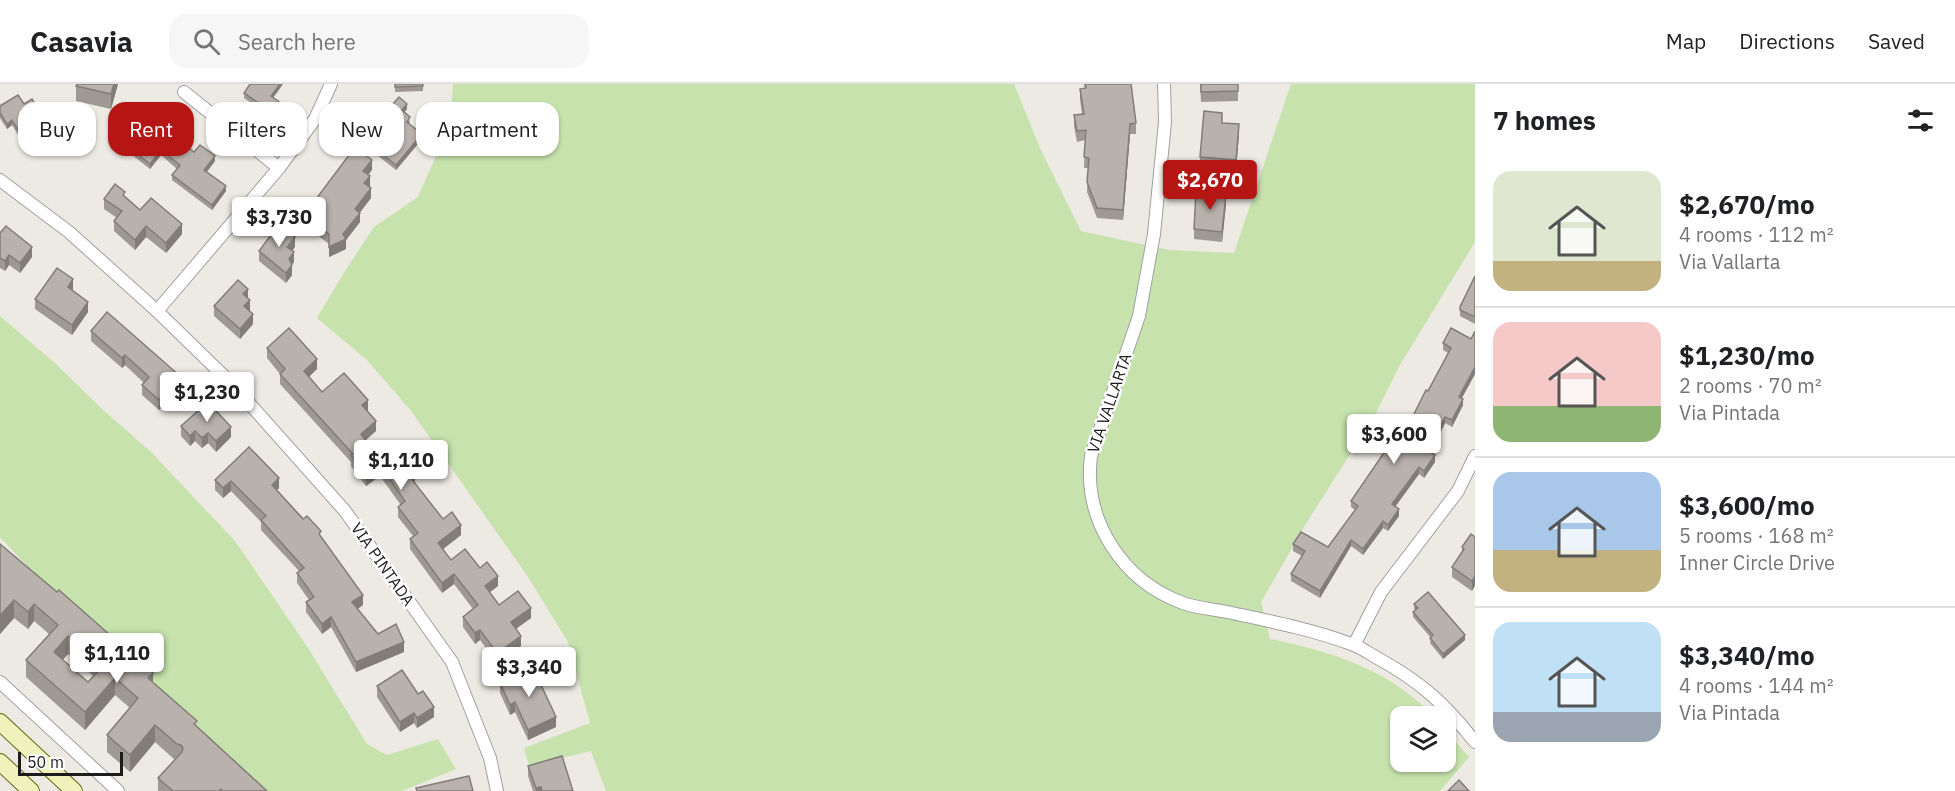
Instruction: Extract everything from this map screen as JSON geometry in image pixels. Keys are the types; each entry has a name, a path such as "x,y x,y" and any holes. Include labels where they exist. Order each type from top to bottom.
{"main road":[{"path":"0,722 74,791"},
{"path":"0,762 31,791"}],"street":[{"path":"157,311 279,168 315,119 332,84"},
{"name":"VIA VALLARTA","path":"1164,84 1165,122 1154,234 1139,316 1090,456 1089,474 1092,500 1100,526 1112,549 1137,576 1150,586 1184,603 1310,630 1353,645 1417,681 1454,715 1475,742"},
{"path":"184,92 279,168"},
{"name":"VIA PINTADA","path":"0,180 69,232 157,311 232,384 345,511 452,662 490,758 496,791"},
{"path":"1353,645 1381,592 1458,490 1475,456"},
{"path":"0,682 118,791"}],"green space":[{"path":"453,84 1014,84 1040,148 1081,231 1169,250 1234,253 1291,84 1475,84 1475,242 1400,365 1375,415 1307,522 1261,602 1270,639 1315,650 1359,665 1399,687 1422,706 1390,706 1390,772 1456,772 1456,742 1469,757 1440,791 606,791 591,751 529,766 524,748 590,723 568,642 528,577 412,412 367,360 317,318 374,227 418,197 436,156 559,156 559,102 452,102"},
{"path":"0,316 56,364 151,452 235,541 308,648 367,744 387,755 438,739 456,769 402,791 258,791 39,579 0,537"}],"building":[{"path":"77,84 114,84 111,94 76,86"},
{"path":"250,84 280,84 271,96 279,102 257,102 244,93"},
{"path":"395,84 423,84 423,86 395,87"},
{"path":"1085,84 1131,84 1136,123 1130,124 1123,210 1097,208 1087,182 1089,158 1084,157 1086,130 1077,131 1074,115 1084,114 1080,89 1086,88"},
{"path":"1201,84 1238,84 1238,91 1201,92"},
{"path":"18,95 23,102 18,102 18,130 12,120 7,124 0,113 0,106"},
{"path":"399,97 407,104 404,108 404,102 395,102"},
{"path":"1204,111 1222,113 1222,123 1239,124 1236,160 1200,157"},
{"path":"404,112 410,117 407,122 416,129 416,141 404,155"},
{"path":"200,145 206,149 206,156 215,156 204,170 226,186 212,205 172,175 180,165 169,156 194,156 194,152"},
{"path":"140,156 156,156 150,164"},
{"path":"348,156 367,156 372,160 363,171 370,176 364,183 371,188 355,209 360,213 343,234 346,239 329,247 329,234 304,215"},
{"path":"385,156 404,156 396,165"},
{"path":"115,184 125,192 123,195 140,210 151,198 182,224 166,243 146,226 135,240 114,221 122,211 104,199"},
{"path":"1196,191 1226,194 1222,232 1194,229"},
{"path":"279,224 295,237 287,247 294,252 289,259 292,265 286,273 259,251"},
{"path":"6,226 32,247 20,263 9,255 5,261 0,258 0,233"},
{"path":"57,268 73,279 68,287 88,302 72,325 35,299"},
{"path":"1475,276 1475,317 1460,310 1460,307"},
{"path":"238,280 248,289 243,294 250,300 244,306 253,314 240,329 214,306"},
{"path":"107,312 180,376 159,400 142,385 149,377 125,355 122,358 91,331"},
{"path":"289,328 317,359 304,371 322,392 344,373 368,400 362,405 376,421 361,434 375,453 392,441 415,474 410,477 443,519 452,512 461,525 438,543 451,560 465,549 480,568 487,562 498,576 485,586 499,605 518,591 531,608 511,622 521,636 497,653 480,630 475,633 463,617 478,605 454,574 442,583 410,539 418,533 398,507 405,501 380,465 366,476 351,455 353,454 280,374 285,369 267,348"},
{"path":"1451,328 1471,339 1475,331 1475,367 1459,397 1463,399 1452,420 1445,417 1428,451 1435,455 1424,471 1419,467 1392,504 1399,509 1388,525 1383,521 1363,549 1351,540 1320,591 1291,574 1305,551 1293,544 1301,532 1328,547 1358,506 1351,501 1395,433 1402,438 1426,390 1428,391 1451,348 1443,343"},
{"path":"208,402 231,427 216,441 208,433 202,438 195,431 190,436 181,426"},
{"path":"249,447 279,478 272,485 303,519 307,516 321,531 319,534 363,595 352,602 378,634 396,624 404,642 356,662 331,617 322,624 306,602 314,597 297,573 304,568 261,520 266,516 231,481 223,488 215,480"},
{"path":"1471,534 1475,537 1475,576 1472,581 1452,567"},
{"path":"0,544 57,592 59,590 153,673 148,678 197,721 194,724 267,791 223,791 221,789 219,791 173,791 158,778 182,752 181,745 155,725 130,755 107,735 138,698 115,678 85,712 26,660 58,625 34,604 28,612 14,600 0,616","holes":["68,636 102,667 88,682 54,652"]},
{"path":"1428,592 1465,635 1443,654 1430,638 1433,635 1413,612 1418,608 1414,604"},
{"path":"565,663 569,669 565,675 561,675 557,667"},
{"path":"533,668 556,717 528,730 515,702 510,705 500,683"},
{"path":"402,670 418,694 423,691 434,707 417,718 414,713 400,722 377,686"},
{"path":"562,756 573,791 542,791 541,787 536,788 528,766"},
{"path":"469,776 473,791 417,791 416,788"},
{"path":"1459,780 1469,791 1448,791"}]}
